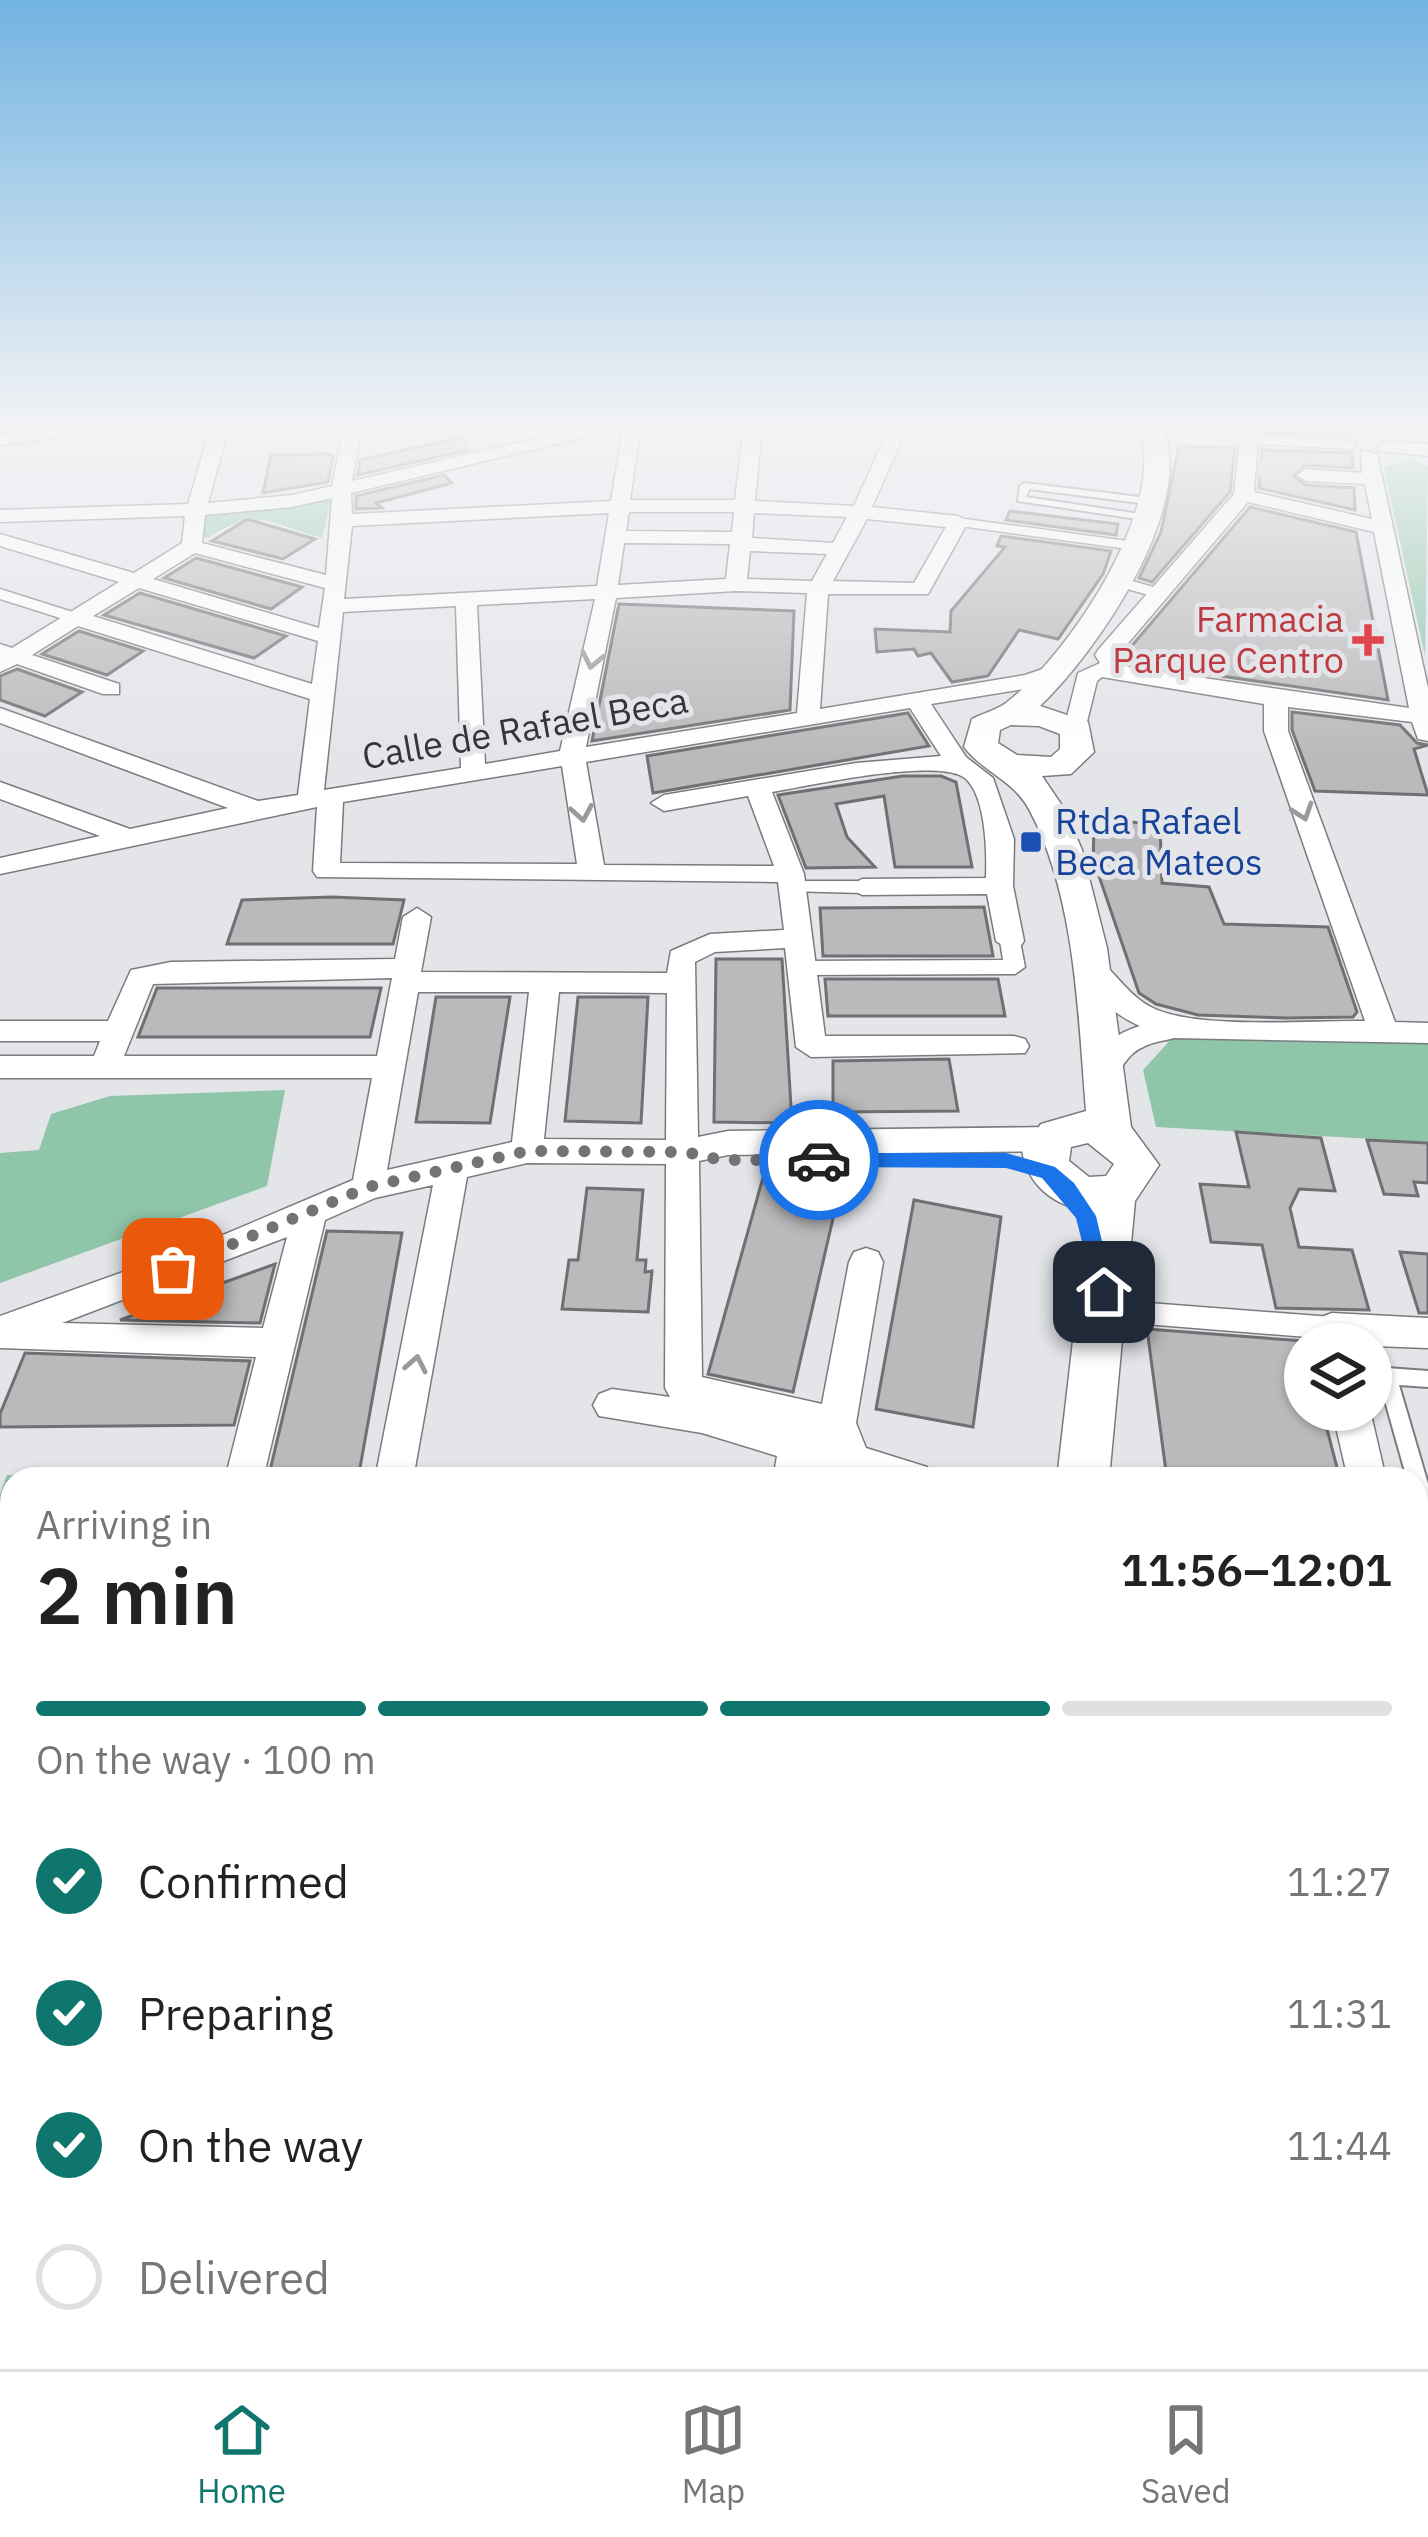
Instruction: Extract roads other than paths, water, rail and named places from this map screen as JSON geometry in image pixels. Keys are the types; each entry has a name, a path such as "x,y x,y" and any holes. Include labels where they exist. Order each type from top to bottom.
{"main road":[{"path":"1109,1133 1091,965 1072,880 1050,818 1028,782 981,747 984,725 1003,716 1063,669 1122,583 1137,537"},
{"path":"1008,765 1059,767 1078,752 1064,723 1063,669"},
{"path":"1003,716 1064,723"},
{"path":"1050,818 1059,767"},
{"path":"1057,1157 1100,1050"},
{"path":"1086,1127 1109,1133 1129,1147 1136,1165 1131,1182 1113,1193 1090,1196 1057,1157 1086,1127"},
{"path":"1057,1157 1086,1216 1104,1292"},
{"path":"1084,1467 1113,1193"}],"street":[{"path":"192,546 193,537"},
{"path":"341,537 319,694 326,872 592,873 862,886 999,886"},
{"path":"592,873 572,754 616,537 840,549"},
{"path":"736,584 742,537"},
{"path":"808,717 818,589 847,537"},
{"path":"5,657 192,546 335,595 466,598 736,584 921,590 950,537"},
{"path":"1119,671 1106,655 1208,537"},
{"path":"1064,723 1086,678 1098,669 1425,724 1385,537"},
{"path":"0,540 327,637"},
{"path":"1122,583 1160,593"},
{"path":"0,594 319,694"},
{"path":"466,598 473,771"},
{"path":"5,657 111,689"},
{"name":"Calle de Rafael Beca","path":"0,866 257,809 1030,681 1063,669"},
{"path":"916,699 1003,716"},
{"path":"837,1424 684,1388 686,1152 681,958 710,943 1015,967 999,886 1001,839 981,778 956,762 916,699"},
{"path":"1276,699 1276,731 1383,1031"},
{"path":"0,716 257,809"},
{"path":"664,802 856,770 956,762"},
{"path":"757,787 792,881 811,1047 1014,1046"},
{"path":"0,790 132,838"},
{"path":"368,1187 417,917"},
{"path":"1091,965 1106,993 1130,1014 1174,1028"},
{"path":"105,1066 141,976 171,971 683,983"},
{"path":"527,1151 545,983"},
{"path":"1100,1050 1174,1028 1428,1034"},
{"path":"0,1031 120,1031"},
{"path":"0,1067 389,1067"},
{"path":"0,1334 216,1253 368,1187 527,1151 686,1152 721,1160 1057,1157"},
{"path":"396,1467 453,1165"},
{"path":"247,1467 310,1212"},
{"path":"857,1462 837,1424 866,1262"},
{"path":"1104,1292 1144,1313 1284,1330"},
{"path":"1392,1334 1428,1333"},
{"path":"0,1334 278,1343"},
{"path":"612,1405 702,1417 795,1462 857,1462 873,1467"},
{"path":"1356,1431 1364,1467"}],"lane":[{"path":"1413,1467 1387,1376 1428,1379"}],"place":[{"name":"Farmacia Parque Centro","path":"1368,640"},
{"name":"Rtda Rafael Beca Mateos","path":"1031,842"}]}
